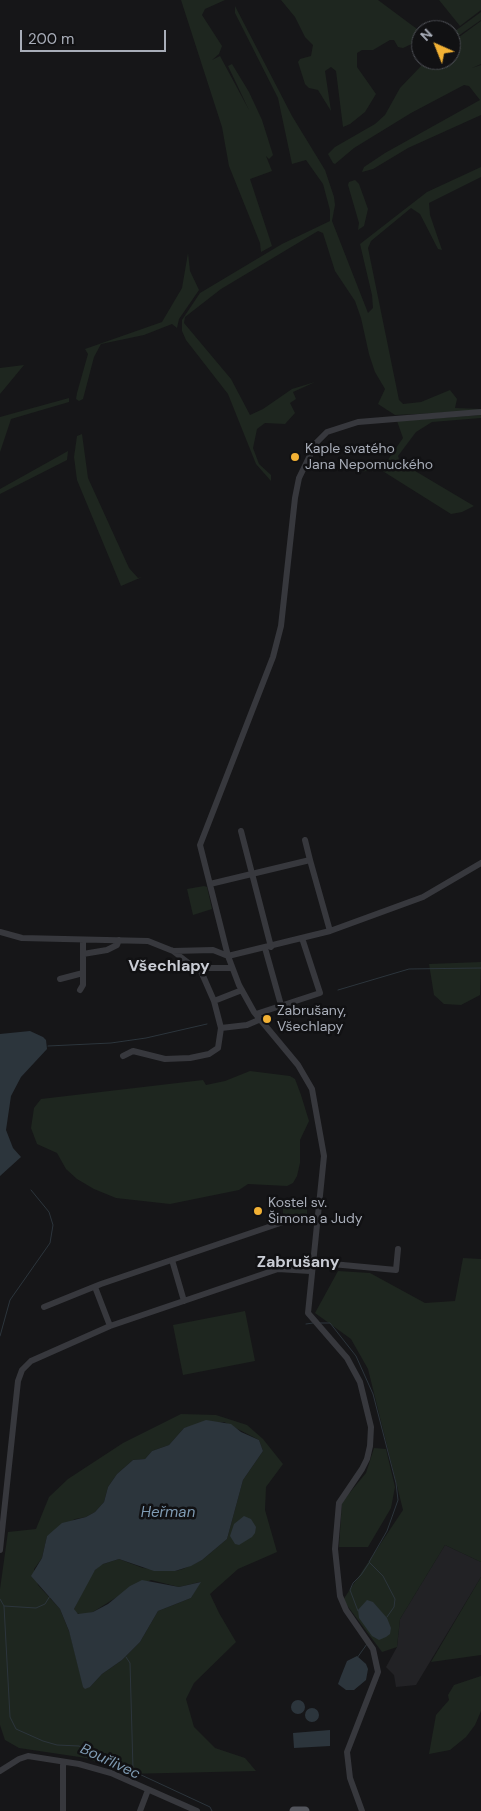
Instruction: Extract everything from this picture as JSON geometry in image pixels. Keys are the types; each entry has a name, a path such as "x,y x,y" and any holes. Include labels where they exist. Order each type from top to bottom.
{"main road":[{"path":"294,1811 305,1811"}],"street":[{"path":"362,1811 350,1778 347,1752 353,1732 374,1687 378,1672 373,1649 346,1610 340,1596 335,1549 339,1503 365,1464 370,1446 371,1427 360,1382 347,1358 308,1313 310,1271 324,1156 312,1089 298,1065 259,1017 242,990 228,956 200,845 273,657 281,626 295,498 299,478 310,452 320,437 347,424 481,412"},
{"path":"241,831 281,1005"},
{"path":"305,840 330,932"},
{"path":"210,884 310,860"},
{"path":"174,951 213,950 228,956 330,932 423,897 481,863"},
{"path":"0,932 22,938 148,941 174,951 187,963 200,969 232,968"},
{"path":"221,1028 247,1025 281,1005 320,993 302,938"},
{"path":"80,990 83,985 82,940"},
{"path":"83,954 107,950 117,944 119,940"},
{"path":"123,1056 133,1051 166,1059 190,1058 208,1054 218,1048 221,1028 214,1002 200,969"},
{"path":"60,979 83,973"},
{"path":"214,1002 242,990"},
{"path":"44,1307 94,1287 292,1219 317,1220"},
{"path":"312,1262 396,1270 398,1250"},
{"path":"172,1260 184,1301"},
{"path":"0,1550 18,1381 22,1370 40,1356 110,1326 278,1269 310,1271"},
{"path":"94,1287 110,1326"},
{"path":"0,1771 19,1759 28,1756 95,1768 197,1811"},
{"path":"63,1762 63,1811"},
{"path":"140,1811 148,1790"}],"shaded area":[{"path":"181,0 225,0 205,9 202,15 222,46 219,54 212,60 220,56 249,110 228,66 232,64 249,92 262,120 273,155 269,159 266,156 272,171 250,179 272,246 261,252 260,243 229,166 222,127"},
{"path":"281,0 378,0 411,25 411,44 403,48 398,47 394,40 390,40 373,50 362,50 357,53 357,67 376,94 365,112 350,124 343,127 336,71 331,67 325,71 331,111 318,90 309,88 305,84 298,62 300,59 311,56 313,45 305,37 295,17"},
{"path":"439,0 481,0 481,10 461,25 461,20 455,20"},
{"path":"235,6 292,116 325,170 334,197 335,205 332,221 368,313 373,308 372,295 360,244 427,192 481,167 481,177 429,203 430,215 442,250 438,249 420,214 411,208 371,241 368,248 399,400 403,404 421,402 450,390 457,399 455,408 481,409 481,411 395,415 378,404 385,389 375,372 361,318 355,301 335,271 323,233 318,231 221,289 185,317 184,323 231,379 250,415 263,409 292,389 315,382 293,392 296,399 290,403 295,413 285,424 265,423 257,429 253,448 259,464 271,475 271,481 256,464 228,394 186,340 182,331 182,320 200,293 282,244 330,221 330,210 323,184 306,160 292,164 278,98 235,13"},
{"path":"481,12 481,20 461,34 461,27"},
{"path":"481,21 481,64 472,68 481,65 481,115 408,148 373,169 362,172 364,167 385,153 480,100 469,86 464,85 411,113 354,148 335,164 333,163 328,154 335,147 375,124 385,115 400,88 417,70 461,70 461,36"},
{"path":"355,180 359,184 368,209 364,226 358,230 359,223 348,185 349,182"},
{"path":"188,253 190,271 199,290 179,319 177,328 172,324 144,335 101,344 94,357 83,399 79,401 76,399 88,354 85,349 162,322 182,288"},
{"path":"24,365 5,388 0,394 0,368"},
{"path":"69,398 69,402 11,419 0,452 0,417"},
{"path":"481,415 481,418 432,422 416,432 398,456 400,462 474,506 462,512 451,514 381,470 403,438 397,421"},
{"path":"82,434 88,478 129,568 138,578 142,577 121,586 77,480 74,457 77,436"},
{"path":"68,451 67,460 0,494 0,489"},
{"path":"363,461 381,470 355,472"},
{"path":"207,887 212,909 193,915 187,889"},
{"path":"481,962 480,995 461,1005 444,1004 434,995 429,964"},
{"path":"250,1071 290,1076 295,1079 301,1095 309,1121 300,1140 300,1163 297,1176 293,1183 287,1186 248,1184 239,1190 170,1204 116,1198 94,1189 77,1179 66,1169 57,1153 37,1144 31,1128 34,1108 41,1099 203,1080 206,1085 225,1081"},
{"path":"283,1202 307,1202 307,1214 283,1214"},
{"path":"463,1258 481,1259 481,1562 445,1545 400,1619 397,1647 382,1652 343,1600 403,1510 368,1369 351,1339 315,1313 338,1271 370,1273 425,1303 455,1301"},
{"path":"245,1311 255,1361 183,1375 173,1325"},
{"path":"181,1414 216,1415 247,1425 263,1439 283,1464 266,1487 265,1510 277,1552 238,1569 210,1594 236,1642 194,1683 186,1699 194,1727 215,1748 245,1758 256,1771 125,1774 86,1758 19,1748 5,1740 0,1725 0,1589 8,1532 36,1529 49,1497 68,1479 123,1443","holes":["224,1422 259,1440 263,1451 243,1480 227,1539 202,1560 175,1571 143,1568 119,1559 100,1565 91,1574 74,1609 75,1612 81,1615 93,1612 120,1595 151,1580 179,1587 200,1582 191,1598 158,1611 140,1642 122,1660 102,1674 90,1687 81,1677 70,1634 60,1609 38,1585 34,1569 42,1558 47,1536 75,1519 86,1517 95,1512 104,1502 108,1487 117,1474 133,1460 145,1459 152,1451 169,1445 184,1428"]},
{"path":"374,1448 386,1449 395,1487 391,1508 368,1547 339,1547 342,1502 366,1473"},
{"path":"445,1545 481,1562 481,1577 416,1685 396,1687 394,1675 386,1667 397,1647 400,1619"},
{"path":"481,1577 481,1655 431,1662"},
{"path":"481,1676 481,1711 475,1725 466,1737 450,1750 429,1754 436,1715 449,1700 448,1695 454,1685"}],"water":[{"path":"30,1031 46,1040 47,1049 21,1077 11,1096 6,1130 13,1148 21,1157 0,1176 0,1034"},
{"name":"Heřman","path":"206,1420 231,1424 241,1432 259,1440 263,1451 243,1480 227,1539 202,1560 175,1571 154,1571 119,1559 103,1564 95,1570 74,1609 78,1614 93,1612 108,1604 130,1586 142,1580 179,1587 201,1582 191,1598 158,1611 140,1642 122,1660 102,1674 90,1687 85,1689 69,1631 60,1609 31,1576 42,1558 47,1536 62,1523 86,1517 95,1512 104,1502 108,1487 117,1474 133,1460 145,1459 152,1451 169,1445 184,1428"},
{"path":"244,1516 251,1519 256,1527 255,1533 239,1545 235,1544 230,1536 234,1524"},
{"path":"367,1600 373,1602 387,1618 391,1628 390,1634 379,1640 372,1636 359,1618 358,1610"},
{"path":"357,1656 366,1664 368,1669 366,1680 354,1690 346,1690 338,1684 347,1661"},
{"path":"298,1700 303,1702 305,1707 303,1712 298,1714 293,1712 291,1707 293,1702"},
{"path":"312,1708 317,1710 319,1715 317,1720 312,1722 307,1720 305,1715 307,1710"},
{"path":"330,1730 330,1746 294,1748 293,1733"}],"waterway":[{"path":"338,990 409,969 481,968"},
{"path":"48,1046 111,1043 146,1038 207,1024"},
{"name":"Bouřlivec","path":"0,1336 10,1300 50,1243 53,1225 49,1212 31,1190"},
{"path":"306,1324 313,1323"},
{"path":"319,1323 330,1323 356,1356 373,1394 396,1483 398,1500 387,1531 369,1562 383,1576 395,1599 394,1607 387,1617"},
{"path":"358,1611 350,1590 353,1583 369,1563"},
{"path":"4,1606 36,1608 45,1604 50,1596"},
{"name":"Bouřlivec","path":"0,1599 4,1606 10,1717 16,1729 57,1745 79,1746 210,1807 212,1811"},
{"path":"357,1658 367,1644"},
{"path":"126,1657 130,1663 133,1769"}],"place":[{"name":"Kaple svatého Jana Nepomuckého","path":"295,457"},
{"name":"Zabrušany, Všechlapy","path":"267,1019"},
{"name":"Kostel sv. Šimona a Judy","path":"258,1211"}],"district":[{"name":"Všechlapy","path":"169,967"},
{"name":"Zabrušany","path":"298,1263"}]}
